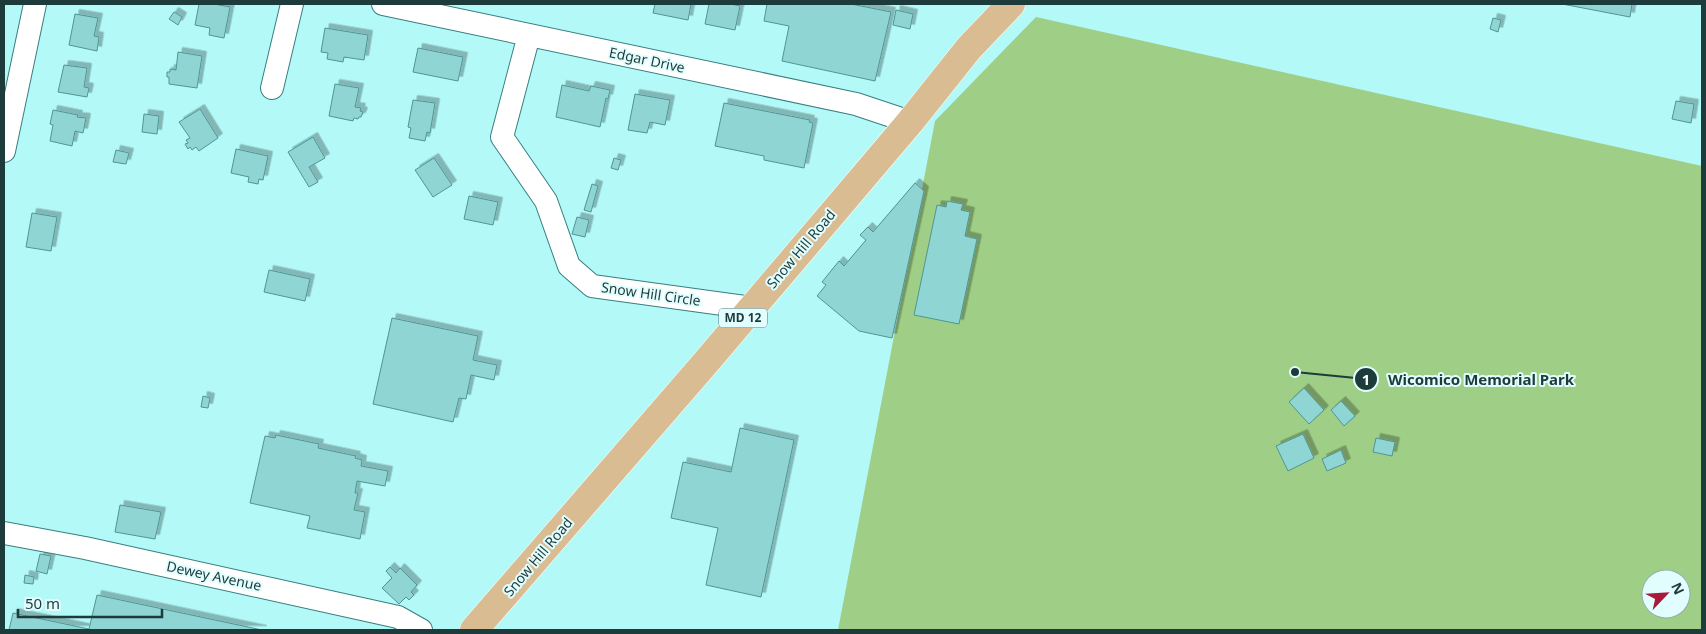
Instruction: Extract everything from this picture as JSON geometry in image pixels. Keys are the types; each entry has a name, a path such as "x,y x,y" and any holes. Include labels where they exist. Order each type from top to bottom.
{"main road":[{"name":"Snow Hill Road","path":"474,630 752,308 910,122 969,48 1010,4"}],"street":[{"path":"4,151 12,74 36,4"},
{"path":"272,88 292,4"},
{"name":"Edgar Drive","path":"384,4 856,104 910,122"},
{"name":"Snow Hill Circle","path":"529,35 502,137 546,201 568,266 592,286 752,308"},
{"name":"Dewey Avenue","path":"4,533 85,548 398,617 421,630"}],"green space":[{"path":"1036,17 1702,166 1702,630 838,630 935,121"}],"building":[{"path":"199,4 230,7 224,38 209,35 210,28 195,25"},
{"path":"655,4 691,4 688,20 653,13"},
{"path":"709,4 740,6 735,30 705,24"},
{"path":"767,4 851,4 891,12 875,81 782,61 789,26 764,21"},
{"path":"1562,4 1632,4 1630,17"},
{"path":"896,10 913,14 910,29 893,25"},
{"path":"174,12 182,17 178,25 169,19"},
{"path":"75,14 98,18 94,36 99,37 97,51 69,45"},
{"path":"1493,18 1501,20 1498,32 1490,29"},
{"path":"325,28 368,35 364,60 344,57 343,62 327,59 328,53 321,52"},
{"path":"418,48 463,57 458,81 413,72"},
{"path":"178,52 202,56 197,88 169,84 167,72 170,72 170,69 176,70"},
{"path":"64,65 87,68 84,87 89,88 87,97 58,92"},
{"path":"335,84 359,88 355,107 361,108 360,111 363,112 361,117 358,119 354,118 353,121 329,116"},
{"path":"562,85 589,91 591,86 610,90 608,99 606,98 600,127 556,117"},
{"path":"635,94 670,100 665,125 650,122 647,133 628,130"},
{"path":"413,100 435,103 430,133 427,132 425,141 409,138 411,128 408,127"},
{"path":"1676,101 1694,104 1691,123 1672,119"},
{"path":"724,103 810,120 809,122 813,123 804,168 764,160 764,156 715,146"},
{"path":"200,109 218,138 199,151 196,147 192,150 190,147 188,149 185,144 188,143 186,140 190,138 179,122"},
{"path":"53,110 86,118 83,133 75,131 72,146 50,141 53,125 50,124"},
{"path":"144,114 159,116 157,134 142,132"},
{"path":"313,137 325,158 309,167 318,182 309,187 288,152"},
{"path":"236,149 268,156 263,180 259,179 258,184 248,182 249,177 231,173"},
{"path":"116,150 129,153 126,164 113,162"},
{"path":"434,158 452,185 433,197 415,170"},
{"path":"614,158 621,160 618,170 611,168"},
{"path":"915,183 924,191 892,338 859,331 817,296 826,285 822,282 839,261 844,266 866,240 860,235 868,227 873,232"},
{"path":"592,184 598,186 591,212 584,210"},
{"path":"469,196 498,202 493,225 464,219"},
{"path":"947,201 963,204 961,210 970,212 965,236 977,239 959,324 914,315 937,205 946,207"},
{"path":"32,213 57,217 51,251 26,247"},
{"path":"577,217 589,220 585,237 572,234"},
{"path":"269,270 310,279 305,301 264,292"},
{"path":"392,318 478,336 473,360 497,365 494,380 471,375 466,399 459,398 453,422 373,404"},
{"path":"1304,388 1324,410 1309,424 1289,402"},
{"path":"203,396 210,398 208,408 201,407"},
{"path":"1341,401 1355,416 1344,426 1331,410"},
{"path":"740,428 794,440 761,597 706,585 718,528 671,518 683,462 731,472"},
{"path":"1303,434 1314,458 1288,471 1276,446"},
{"path":"276,435 319,444 318,448 356,456 355,458 362,460 361,466 388,471 385,486 357,481 355,493 358,493 354,510 365,512 360,539 307,528 310,516 250,503 265,436 275,438"},
{"path":"1376,438 1395,442 1392,456 1373,452"},
{"path":"1341,450 1346,463 1327,471 1322,459"},
{"path":"120,505 161,512 155,539 115,532"},
{"path":"40,554 51,556 47,574 36,571"},
{"path":"390,567 396,573 400,568 417,585 411,592 414,595 409,600 406,597 399,604 382,588 392,578 386,571"},
{"path":"25,575 34,577 33,584 24,583"},
{"path":"97,595 262,630 9,630 13,613 89,629"}],"place":[{"name":"Wicomico Memorial Park","path":"1295,372"}]}
